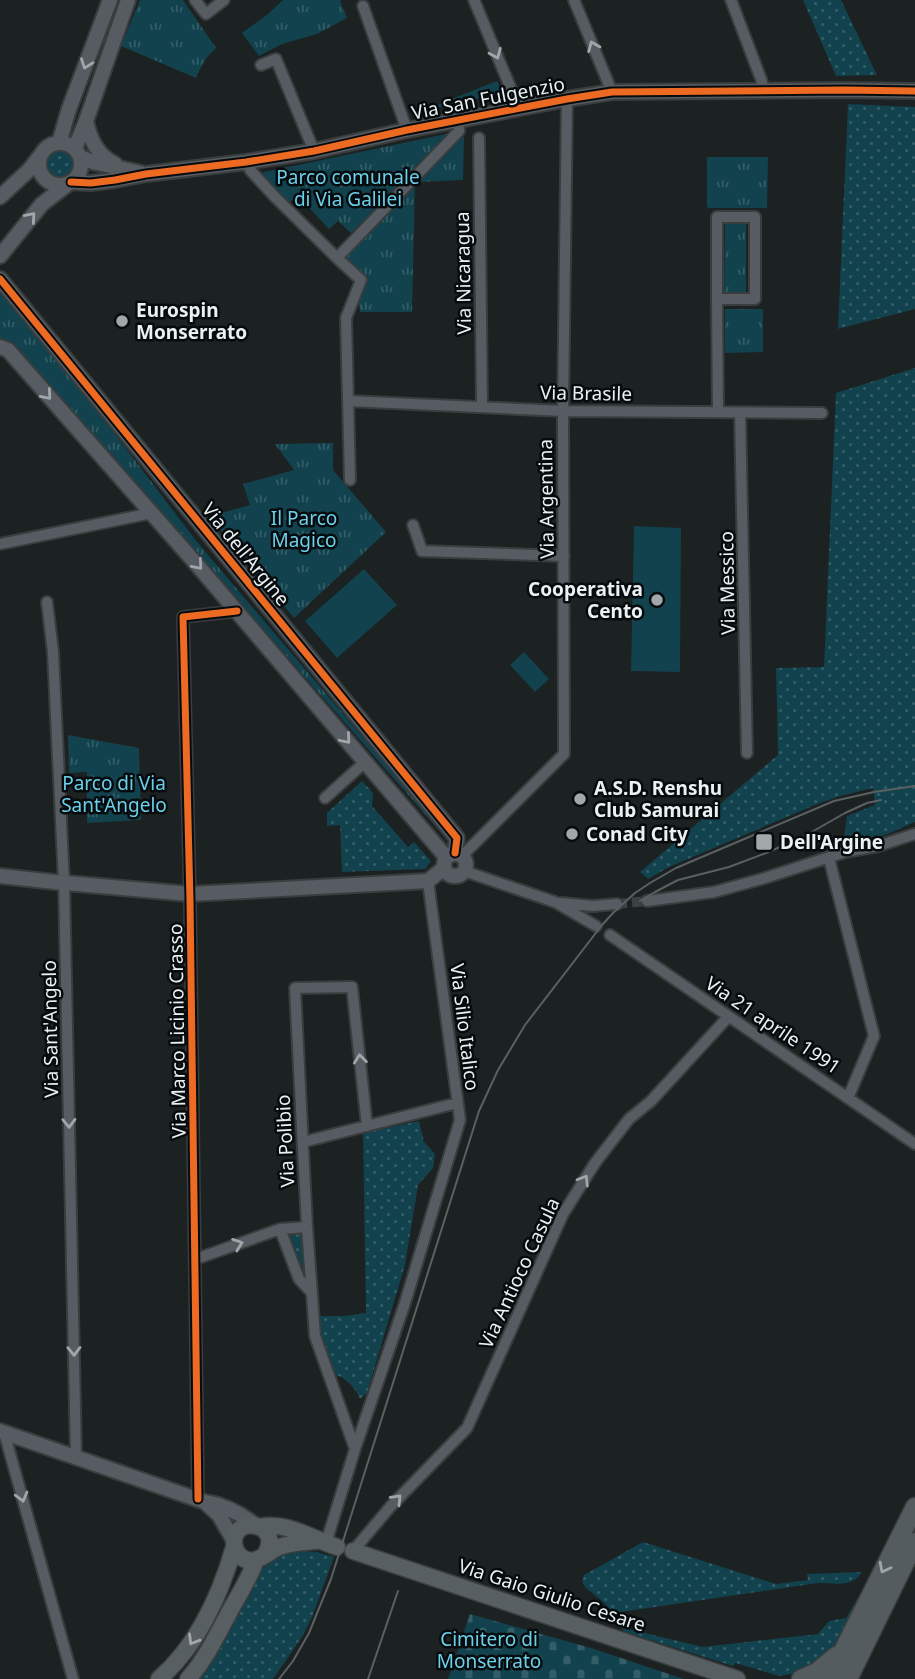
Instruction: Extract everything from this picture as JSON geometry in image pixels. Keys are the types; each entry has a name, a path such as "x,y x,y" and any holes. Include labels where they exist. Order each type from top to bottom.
{"highway":[{"path":"828,1679 915,1507"},
{"path":"848,1679 915,1542"},
{"path":"861,1679 860,1665 865,1646"},
{"path":"802,1679 826,1665 844,1648"}],"main road":[{"path":"159,1679 181,1657 207,1616 226,1574 239,1530 249,1525 258,1526 270,1542 211,1646 188,1679"},
{"name":"Via Gaio Giulio Cesare","path":"258,1526 271,1525 304,1532 333,1545 737,1679"},
{"path":"234,1544 237,1552 245,1559 261,1556"},
{"name":"Via Gaio Giulio Cesare","path":"261,1556 283,1546 333,1545"}],"street":[{"path":"59,143 110,0"},
{"path":"78,153 86,121 128,0"},
{"path":"195,0 205,14 224,0"},
{"path":"474,0 519,108"},
{"path":"574,0 611,92"},
{"path":"731,0 764,90"},
{"path":"363,6 407,130"},
{"path":"261,65 276,59 314,151"},
{"name":"Via San Fulgenzio","path":"69,183 115,180 314,151 407,130 611,92 915,91"},
{"name":"Via Argentina","path":"454,861 564,754 563,411 567,99"},
{"path":"337,258 459,131 458,120"},
{"path":"86,121 94,145 102,155 126,169"},
{"name":"Via Nicaragua","path":"478,138 482,407"},
{"path":"0,197 51,145 67,144 78,153 82,164 80,171 26,222 0,256"},
{"path":"45,149 39,164 44,177 55,184 69,183"},
{"name":"Via San Fulgenzio","path":"78,153 93,162 146,174"},
{"path":"246,162 274,196 361,279 346,318 349,480"},
{"path":"718,299 755,299 755,217 717,217 718,412"},
{"name":"Via dell'Argine","path":"0,279 457,838 454,861"},
{"path":"0,347 8,350 152,513 365,762 454,861 555,902 596,926"},
{"name":"Via Brasile","path":"349,401 563,411 822,413"},
{"name":"Via Messico","path":"740,412 747,753"},
{"path":"0,544 152,513"},
{"path":"413,525 422,551 564,556"},
{"name":"Via Sant'Angelo","path":"47,602 53,652 64,883 76,1456"},
{"name":"Via Marco Licinio Crasso","path":"202,1500 183,617 237,611"},
{"path":"325,798 365,762"},
{"path":"647,901 714,892 845,852 878,846 915,834"},
{"path":"829,858 874,1036 848,1098"},
{"path":"0,876 190,894 428,881 454,861"},
{"name":"Via Silio Italico","path":"303,1142 457,1103 428,881"},
{"path":"555,902 593,906 617,904"},
{"name":"Via 21 aprile 1991","path":"610,936 915,1144"},
{"name":"Via Polibio","path":"355,1448 315,1336 295,988 352,987 367,1126"},
{"name":"Via Antioco Casula","path":"333,1545 391,1506 467,1428 563,1214 595,1163 629,1119 651,1101 728,1017"},
{"path":"333,1545 355,1448 405,1303 460,1120 457,1103"},
{"path":"196,1259 280,1229 307,1227"},
{"name":"Via Polibio","path":"280,1229 299,1279 312,1293"},
{"path":"2,1431 73,1679"},
{"name":"Via Gaio Giulio Cesare","path":"2,1431 202,1500 221,1504 258,1526"},
{"path":"202,1500 219,1515 234,1544"}],"green space":[{"path":"140,0 183,0 216,48 196,78 121,46"},
{"path":"283,0 342,0 340,1 347,18 317,34 282,44 259,56 242,33"},
{"path":"803,0 841,0 877,75 836,76"},
{"path":"497,81 503,93 419,112"},
{"path":"848,104 915,107 915,309 838,329"},
{"name":"Parco comunale di Via Galilei","path":"451,133 351,233 338,221 329,229 298,196 287,204 260,173"},
{"path":"460,137 464,137 463,180 418,182"},
{"path":"59,150 70,154 74,165 70,176 59,180 48,176 44,165 48,154"},
{"path":"707,157 768,157 767,208 707,208"},
{"path":"415,182 412,312 360,312 355,272 342,261"},
{"path":"725,224 746,224 746,294 724,294"},
{"path":"0,290 96,409 197,542 451,844 80,420 10,345 0,340"},
{"path":"725,309 763,309 763,352 725,353"},
{"path":"915,368 915,822 871,841 838,849 844,838 847,816 875,805 873,788 815,805 669,867 648,879 640,872 778,755 776,668 824,667 836,393"},
{"name":"Il Parco Magico","path":"333,443 333,470 386,532 294,618 210,518 250,505 243,484 294,470 275,444"},
{"name":"Cooperativa Cento","path":"634,526 681,528 680,672 631,671"},
{"path":"364,569 397,605 337,658 305,621"},
{"path":"524,652 549,679 535,692 510,665"},
{"name":"Parco di Via Sant'Angelo","path":"68,735 139,748 141,820 87,823 87,772 69,773"},
{"path":"362,781 373,793 372,806 408,847 414,842 431,861 425,869 342,872 340,825 327,826 327,813"},
{"path":"419,1121 424,1142 435,1154 433,1168 418,1185 405,1265 367,1393 360,1399 350,1384 335,1375 321,1336 320,1316 366,1313 363,1133"},
{"path":"303,1233 305,1273 287,1234"},
{"path":"643,1542 776,1584 808,1580 807,1574 862,1572 849,1583 818,1583 614,1613 585,1587 582,1582 584,1575"},
{"path":"302,1551 334,1557 302,1637 273,1679 199,1679 263,1568 275,1558"},
{"path":"874,1571 845,1635 831,1654 802,1672 779,1676 735,1663 733,1666 625,1632 620,1627 703,1647 818,1634 829,1621 846,1618"},
{"name":"Cimitero di Monserrato","path":"470,1614 591,1648 684,1679 448,1679"}],"tunnel":[{"path":"617,904 647,901"}],"tram line":[{"path":"279,1679 309,1633 331,1579 479,1111 498,1070 525,1025 602,925 635,893 650,883 676,868 834,801 915,786"},
{"path":"640,901 678,880 729,867 766,853 803,837 845,813 881,800"},
{"path":"368,1679 398,1591"}],"cycle path":[{"path":"71,182 115,180 314,151 407,130 612,92 915,91"},
{"path":"0,279 457,838 455,853"},
{"path":"198,1499 190,900 183,617 237,611"}],"place":[{"name":"Eurospin Monserrato","path":"122,321"},
{"name":"Cooperativa Cento","path":"657,600"},
{"name":"A.S.D. Renshu Club Samurai","path":"580,799"},
{"name":"Conad City","path":"572,834"},
{"name":"Dell'Argine","path":"764,842"}]}
